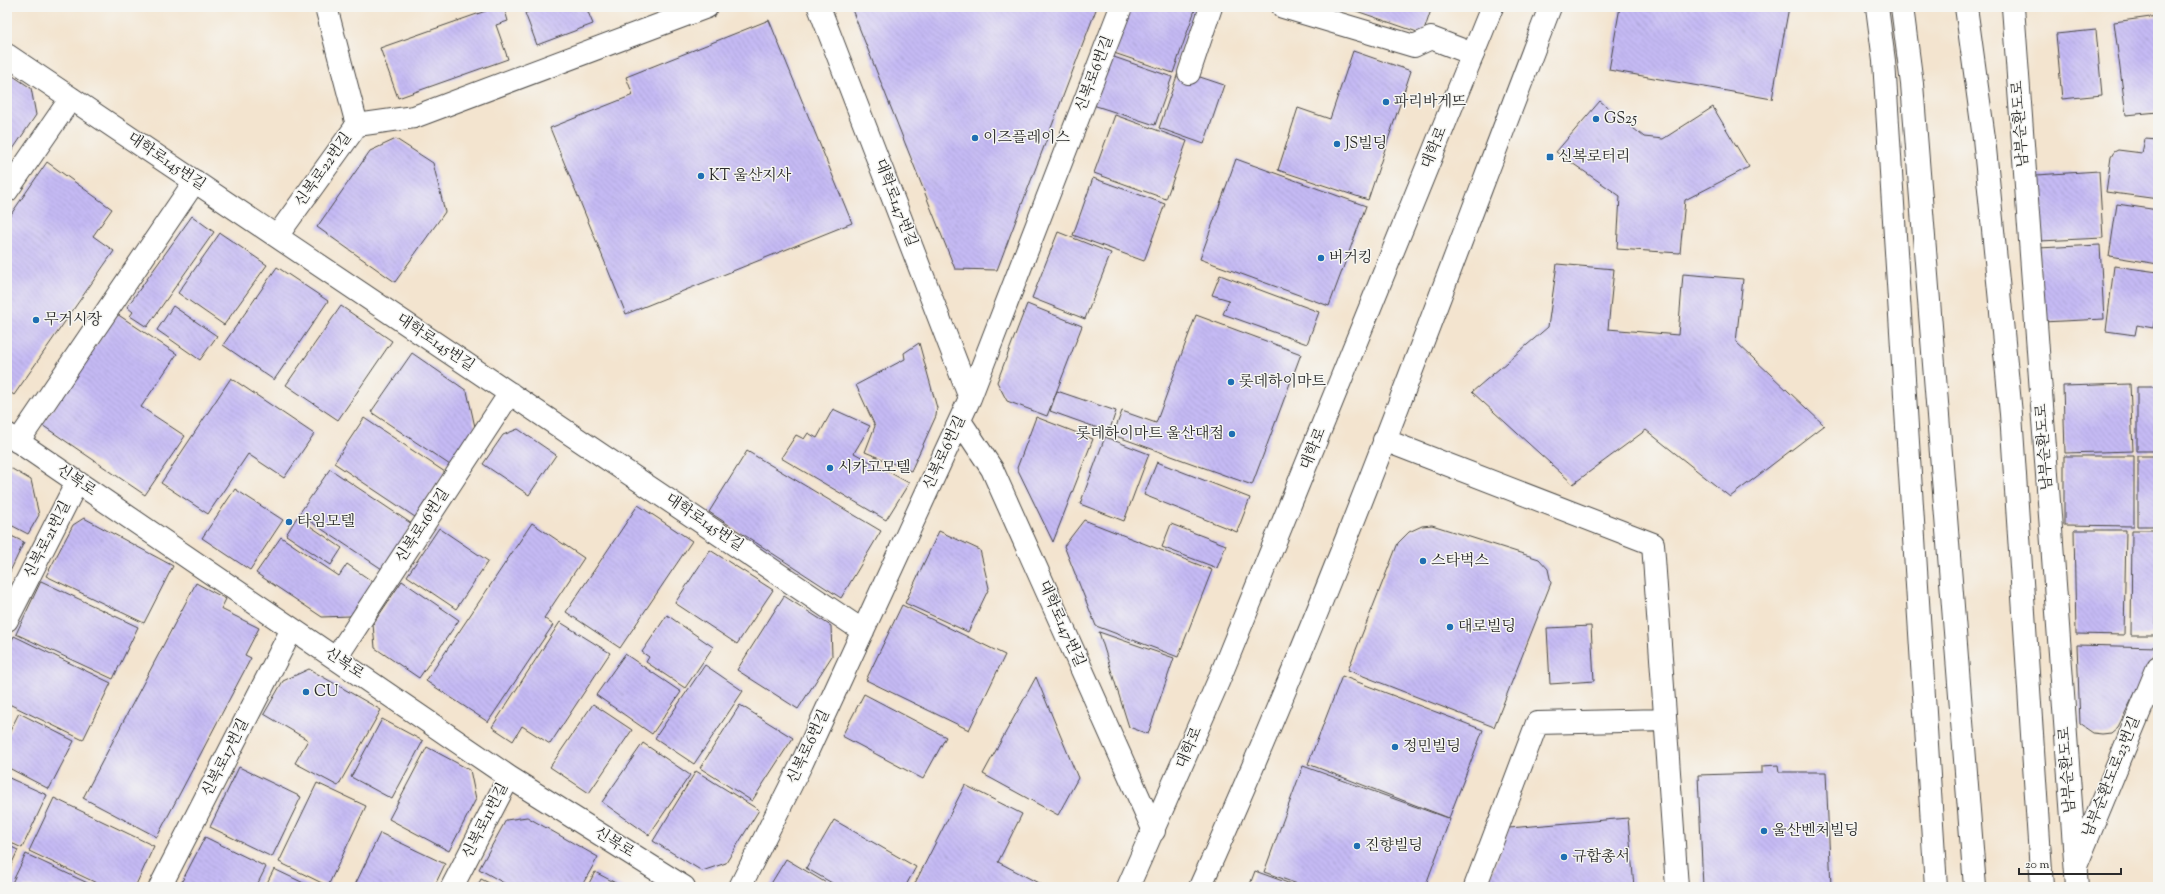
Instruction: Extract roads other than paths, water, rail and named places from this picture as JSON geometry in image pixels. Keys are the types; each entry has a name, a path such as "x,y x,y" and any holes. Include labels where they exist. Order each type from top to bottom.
{"main road":[{"name":"신복로22번길","path":"277,236 356,125 326,7"},
{"path":"356,125 414,117 707,7"},
{"name":"대학로147번길","path":"819,7 970,398"},
{"name":"신복로6번길","path":"740,887 802,763 970,398 1121,7"},
{"path":"1189,73 1211,7"},
{"path":"1283,7 1414,46 1431,38 1472,54"},
{"name":"대학로","path":"1128,887 1154,831 1224,668 1492,7"},
{"path":"1200,887 1280,703 1384,440 1550,7"},
{"path":"1877,7 1884,62 1936,887"},
{"path":"1902,7 1913,92 1976,887"},
{"path":"1966,7 1984,138 2011,414 2042,887"},
{"name":"남부순환도로","path":"2013,7 2077,887"},
{"name":"대학로145번길","path":"7,55 863,631"},
{"path":"7,191 71,98"},
{"path":"13,438 194,181"},
{"name":"신복로16번길","path":"336,658 510,393"},
{"name":"대학로147번길","path":"960,421 992,469 1154,831"},
{"name":"신복로","path":"13,438 509,777 684,887"},
{"path":"1384,440 1653,544 1677,887"},
{"name":"신복로21번길","path":"7,620 77,482"},
{"name":"신복로17번길","path":"160,887 292,629"},
{"name":"남부순환도로23번길","path":"2076,866 2158,666"},
{"path":"1475,887 1537,723 1665,720"},
{"name":"신복로11번길","path":"452,887 509,777"}],"place":[{"name":"파리바게뜨","path":"1386,102"},
{"name":"GS25","path":"1596,119"},
{"name":"이즈플레이스","path":"975,138"},
{"name":"JS빌딩","path":"1337,144"},
{"name":"신복로터리","path":"1550,157"},
{"name":"KT 울산지사","path":"701,176"},
{"name":"버거킹","path":"1321,258"},
{"name":"무거시장","path":"36,320"},
{"name":"롯데하이마트","path":"1231,382"},
{"name":"롯데하이마트 울산대점","path":"1232,434"},
{"name":"시카고모텔","path":"830,468"},
{"name":"타임모텔","path":"289,522"},
{"name":"스타벅스","path":"1423,561"},
{"name":"대로빌딩","path":"1450,627"},
{"name":"CU","path":"306,692"},
{"name":"정민빌딩","path":"1395,747"},
{"name":"울산벤처빌딩","path":"1764,831"},
{"name":"진향빌딩","path":"1357,846"},
{"name":"규합총서","path":"1564,857"}]}
